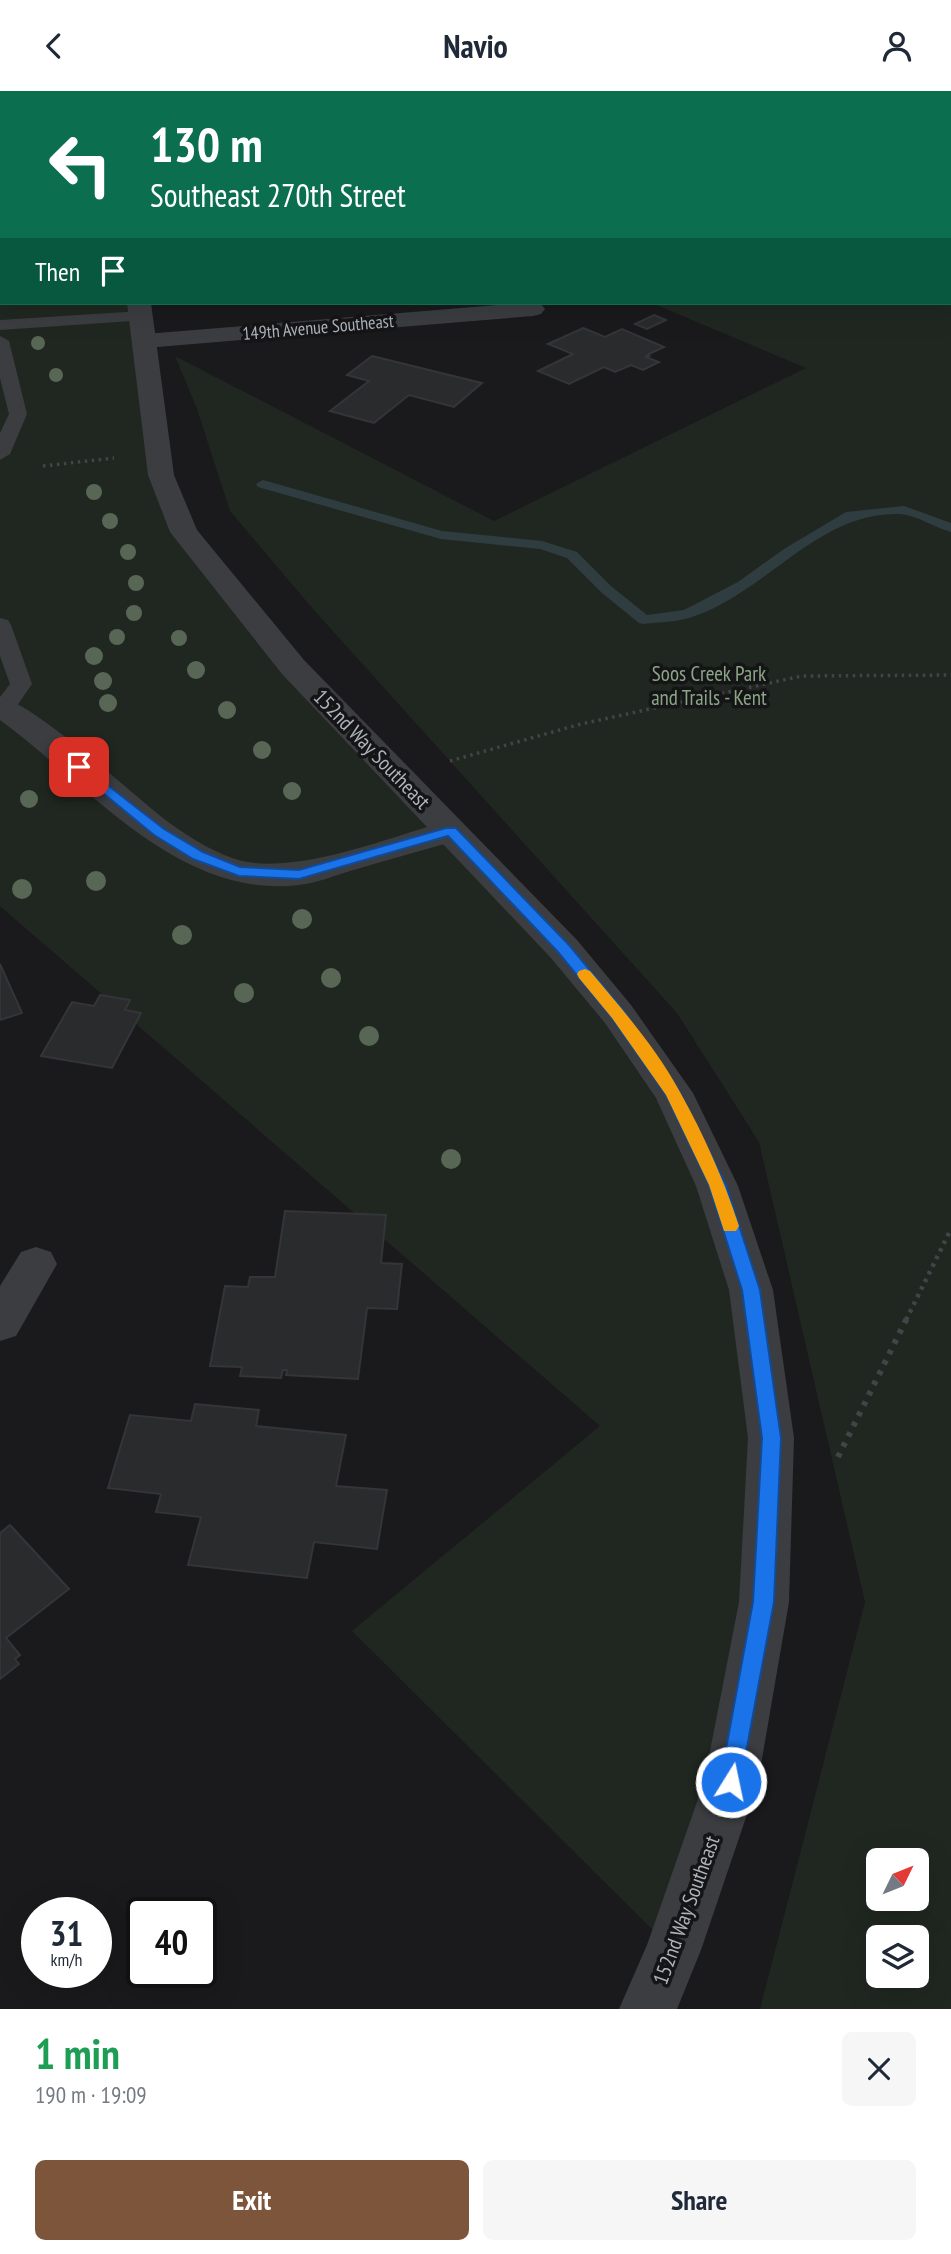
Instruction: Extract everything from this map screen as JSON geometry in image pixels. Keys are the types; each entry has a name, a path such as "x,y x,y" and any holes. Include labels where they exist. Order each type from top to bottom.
{"street":[{"name":"149th Avenue Southeast","path":"142,320 533,309"},
{"name":"152nd Way Southeast","path":"142,320 161,475 184,532 293,667 564,949 618,1014 673,1093 717,1185 751,1290 771,1438 764,1602 731,1782 673,1950 648,2009"},
{"path":"2,708 40,734 159,832 198,856 239,872 299,874 451,831"},
{"path":"0,1323 36,1265"}],"lane":[{"path":"0,325 142,320"},
{"path":"0,341 18,414 0,454"},
{"path":"0,625 20,684 2,708"}],"path":[{"path":"40,466 158,454"},
{"path":"404,780 452,760 581,725 802,676 951,675"},
{"path":"838,1457 951,1229"}],"green space":[{"path":"0,305 139,305 184,532 564,949 717,1185 771,1438 673,1950 352,1631 600,1426 0,906"},
{"name":"Soos Creek Park and Trails - Kent","path":"657,305 951,305 951,2009 760,2009 865,1602 759,1142 677,1013 313,609 230,511 197,409 175,356 494,521 806,368"}],"building":[{"path":"654,315 666,320 647,329 635,324"},
{"path":"583,328 605,337 622,329 664,347 646,357 659,362 643,370 631,365 615,372 604,367 569,384 538,371 573,354 548,344"},
{"path":"372,356 482,383 454,407 409,395 374,423 330,411 369,381 347,375"},
{"path":"0,964 22,1013 0,1020"},
{"path":"100,995 130,1000 125,1010 141,1013 112,1068 41,1056 72,1002 94,1006"},
{"path":"285,1211 386,1215 381,1263 402,1264 397,1309 367,1308 358,1379 286,1375 287,1370 283,1370 281,1378 240,1376 242,1367 210,1366 225,1286 248,1287 250,1277 275,1277"},
{"path":"195,1404 259,1410 256,1426 346,1435 336,1486 387,1490 377,1549 314,1542 307,1578 188,1565 201,1517 156,1512 161,1494 108,1488 130,1415 191,1421"},
{"path":"10,1525 69,1589 6,1638 20,1655 15,1659 19,1664 0,1679 0,1533"}],"waterway":[{"path":"263,484 441,535 542,545 572,555 607,590 644,620 688,614 743,585 789,552 851,515 904,510 951,528"}],"slow traffic":[{"path":"585,974 618,1014 673,1093 717,1185 730,1226"}],"route":[{"path":"79,767 159,832 198,856 239,872 299,874 451,831 564,949 618,1014 673,1093 717,1185 751,1290 771,1438 764,1602 731,1782"}]}
